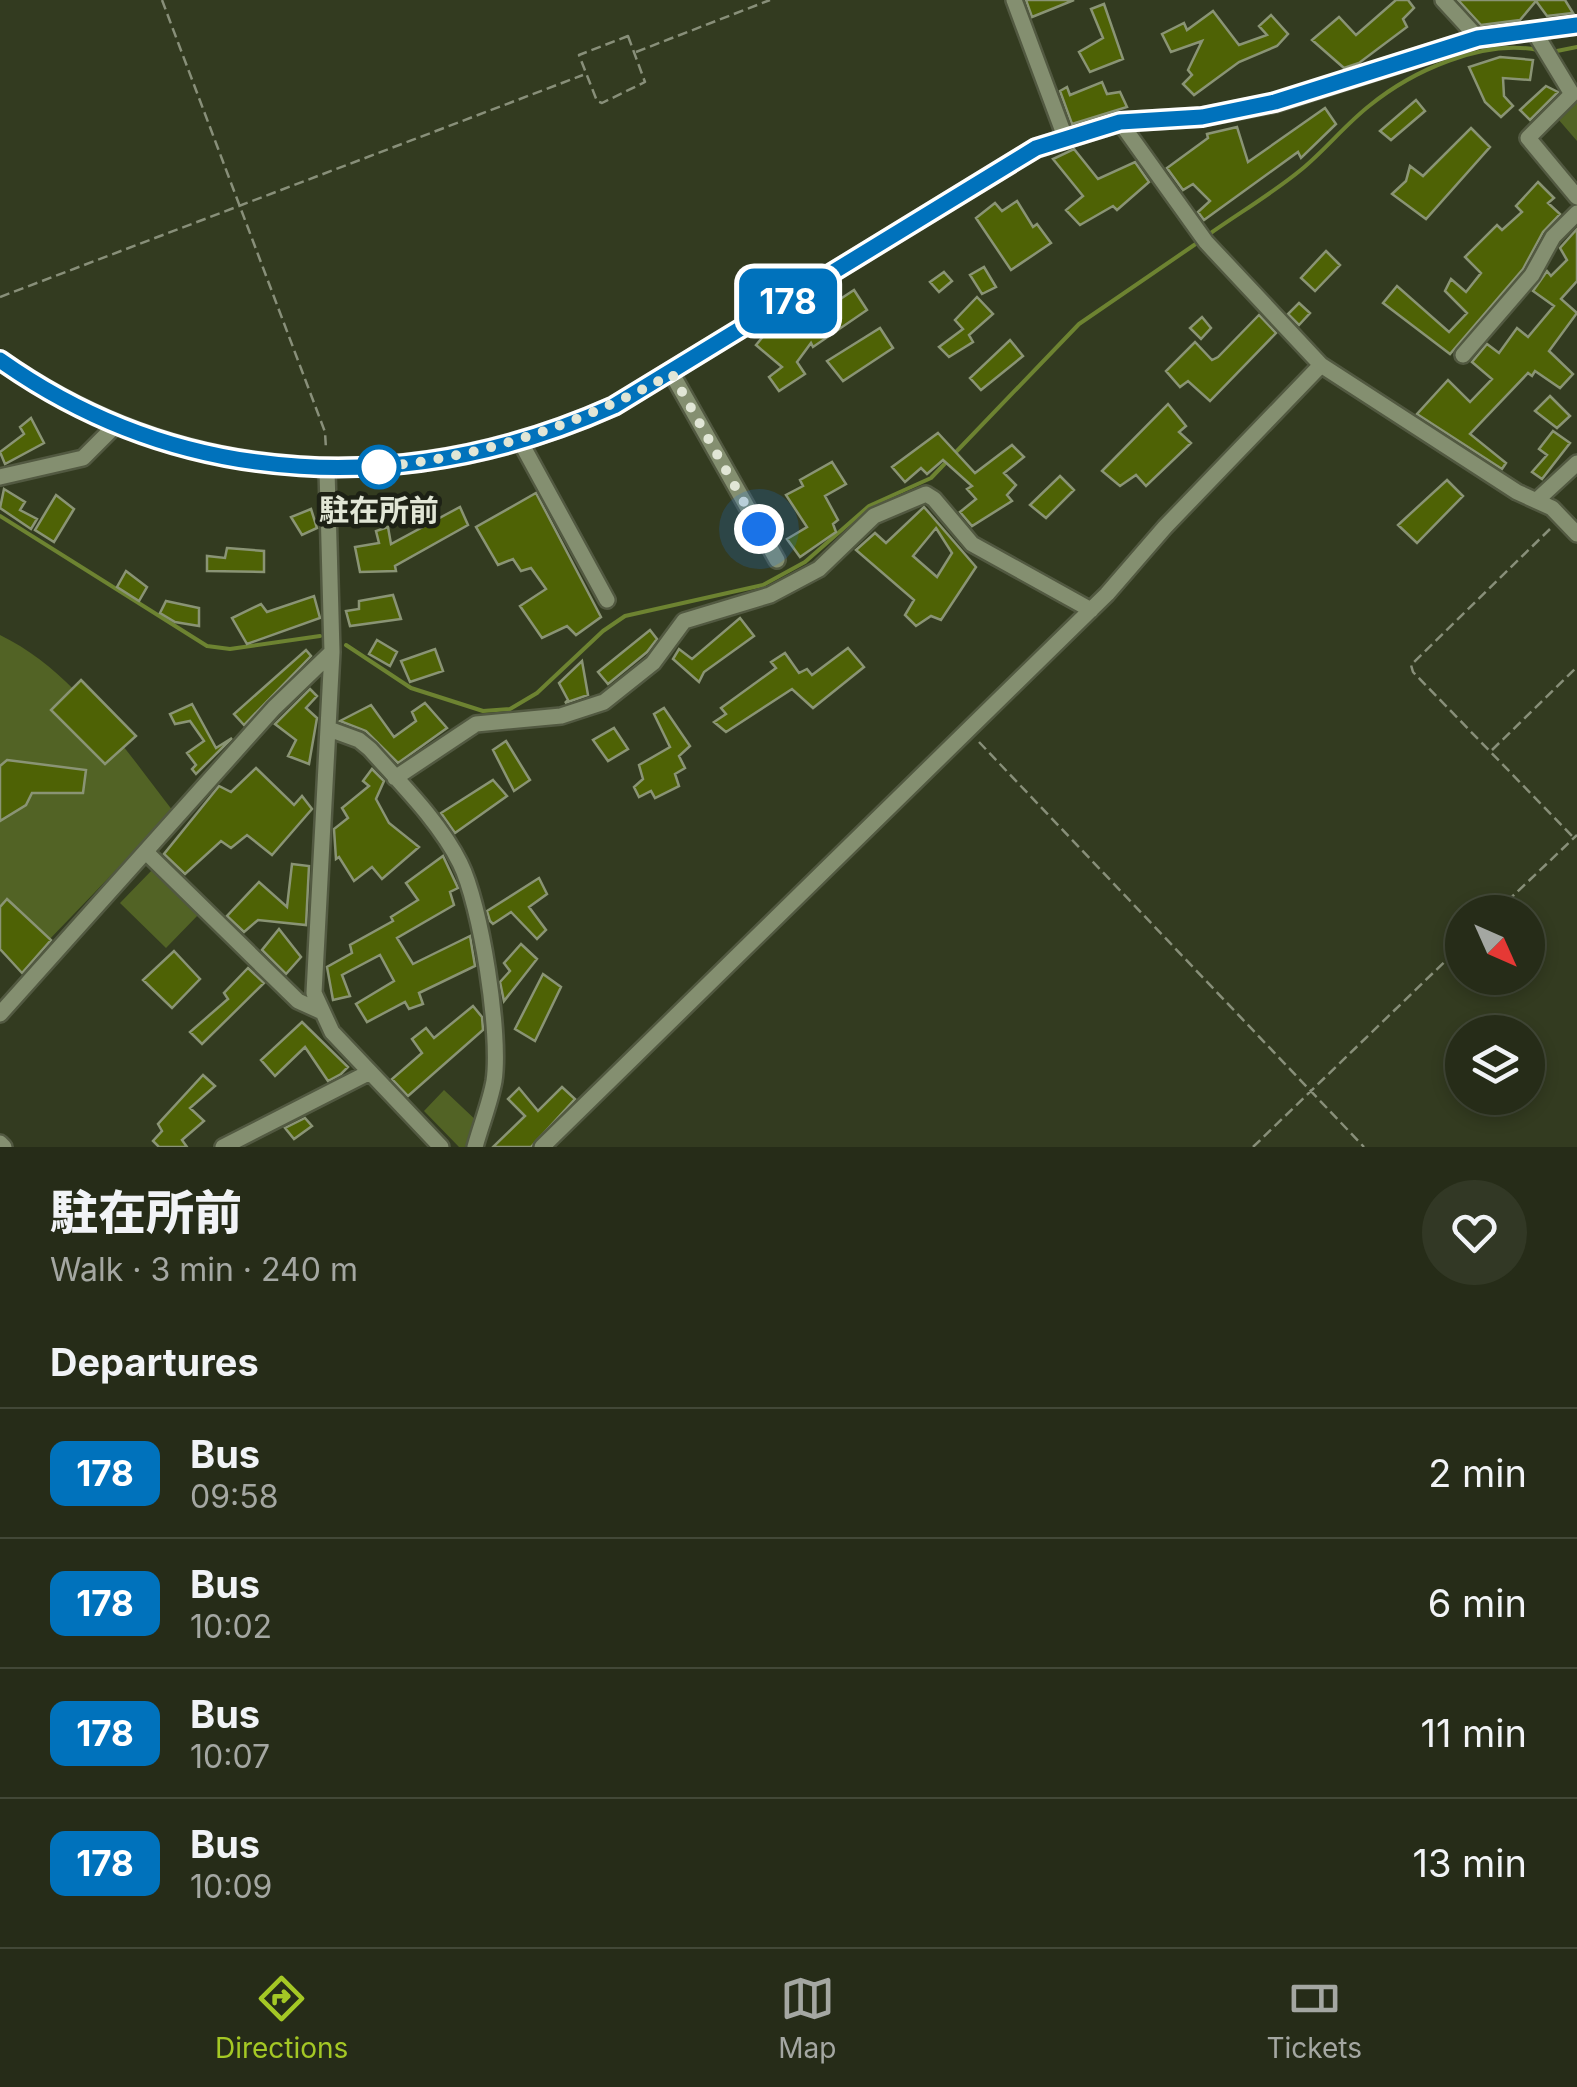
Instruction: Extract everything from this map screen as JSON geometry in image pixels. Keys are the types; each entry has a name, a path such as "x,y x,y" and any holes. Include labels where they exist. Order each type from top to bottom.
{"main road":[{"path":"0,360 117,424 262,466 328,470 416,463 520,441 576,423 672,374 1005,164 1065,137 1120,122 1234,112 1478,38 1542,44 1577,25"}],"street":[{"path":"1014,0 1065,137"},
{"path":"1443,0 1478,38"},
{"path":"1542,44 1572,94 1528,138 1577,197"},
{"path":"1120,122 1203,239 1321,365 1536,500 1577,534"},
{"path":"1463,355 1532,274 1553,238 1577,212"},
{"path":"542,1147 1091,610 1321,365"},
{"path":"672,374 776,560"},
{"path":"0,477 83,458 117,424"},
{"path":"520,441 607,600"},
{"path":"1536,500 1577,463"},
{"path":"328,470 332,652 314,993 320,1012 368,1072 442,1147"},
{"path":"395,778 476,724 560,716 604,702 653,663 684,622 770,595 819,570 874,516 910,497 926,494 972,544 1091,610"},
{"path":"0,1014 148,854 274,708 332,652"},
{"path":"329,729 359,740 395,778 446,841 467,881 493,1011 495,1047 494,1080 475,1147"},
{"path":"148,854 298,1001 320,1012"},
{"path":"222,1147 368,1072"}],"path":[{"path":"162,0 325,432 328,470"},
{"path":"636,52 770,0"},
{"path":"628,36 636,52 646,77 642,88 602,103 592,98 578,60 582,52 628,36"},
{"path":"0,296 583,74"},
{"path":"1514,895 1575,836 1413,672 1411,664 1562,518"},
{"path":"1490,751 1577,667"},
{"path":"968,730 1364,1147"},
{"path":"1253,1147 1445,961"}],"green space":[{"path":"1577,101 1577,141 1558,119"},
{"path":"0,635 51,669 96,712 173,811 20,970 0,951"},
{"path":"153,869 199,914 166,948 120,903"},
{"path":"444,1090 480,1124 471,1147 459,1147 424,1111"}],"building":[{"path":"1026,0 1074,0 1032,17"},
{"path":"1396,0 1408,0 1414,8 1403,19 1407,27 1359,63 1344,68 1312,40 1339,17 1356,35"},
{"path":"1458,0 1565,0 1573,13 1547,16 1536,1 1520,20 1481,25"},
{"path":"1104,4 1123,59 1090,72 1079,52 1103,38 1091,9"},
{"path":"1213,11 1239,45 1267,35 1259,26 1271,15 1288,34 1277,46 1239,62 1194,95 1183,84 1192,75 1188,70 1202,41 1171,52 1162,34 1184,23 1187,30"},
{"path":"1500,57 1533,60 1530,80 1503,78 1504,96 1513,106 1501,117 1485,102 1469,67"},
{"path":"1102,82 1107,94 1120,92 1127,107 1072,124 1060,91 1067,87 1070,95"},
{"path":"1546,86 1558,92 1530,120 1520,110"},
{"path":"1416,100 1425,111 1391,140 1380,131"},
{"path":"1325,108 1336,124 1301,158 1298,152 1204,220 1198,212 1210,201 1193,184 1183,190 1167,168 1208,138 1207,134 1237,127 1248,162"},
{"path":"1471,128 1490,147 1426,219 1392,194 1406,181 1410,166 1423,176"},
{"path":"1074,149 1098,179 1135,162 1149,182 1117,210 1113,206 1080,225 1066,210 1083,196 1053,159"},
{"path":"1538,182 1554,198 1548,203 1560,214 1543,232 1523,269 1450,354 1383,303 1397,286 1449,332 1467,313 1445,291 1451,279 1466,292 1481,273 1465,257 1497,225 1502,230 1522,212 1516,206"},
{"path":"1017,201 1033,227 1037,224 1051,243 1011,270 976,218 995,203 1002,211"},
{"path":"1577,229 1577,281 1561,299 1577,313 1549,351 1573,374 1560,388 1535,371 1532,376 1528,373 1470,434 1506,463 1502,469 1417,414 1448,380 1470,402 1492,379 1472,362 1487,344 1499,353 1517,328 1528,337 1554,306 1533,291 1547,271 1551,276 1567,260 1560,248"},
{"path":"1326,251 1340,265 1315,291 1301,278"},
{"path":"984,267 996,287 982,294 970,275"},
{"path":"944,272 952,281 939,292 930,282"},
{"path":"854,290 867,310 813,347 811,343 797,362 805,374 779,391 769,377 782,367 756,345 771,327 791,315 798,327"},
{"path":"977,297 993,314 969,335 973,342 949,357 939,347 963,329 955,320"},
{"path":"1299,303 1310,313 1299,325 1288,314"},
{"path":"1259,315 1276,333 1210,401 1188,381 1180,387 1166,371 1195,342 1212,360 1218,357"},
{"path":"1202,317 1211,328 1201,339 1190,328"},
{"path":"880,328 893,348 843,381 827,361"},
{"path":"1010,340 1023,356 981,390 970,378"},
{"path":"1550,396 1570,416 1557,428 1535,411"},
{"path":"1168,404 1186,426 1179,432 1191,443 1146,486 1136,475 1120,486 1102,471"},
{"path":"31,418 44,443 5,464 0,452 24,434 20,427"},
{"path":"1553,431 1570,443 1542,479 1532,472 1547,455 1539,449"},
{"path":"938,433 975,473 1012,445 1024,457 1004,473 1016,485 1007,495 1012,501 972,526 960,512 976,499 967,489 972,486 943,460 927,474 921,468 905,482 892,467"},
{"path":"832,462 846,484 825,496 838,520 833,524 836,532 800,557 787,539 807,527 786,495 803,486 800,480"},
{"path":"1060,476 1074,490 1046,518 1030,505"},
{"path":"1447,480 1463,496 1417,543 1398,525"},
{"path":"4,489 25,502 20,510 37,519 31,529 0,508"},
{"path":"536,493 601,617 576,635 567,626 542,638 520,606 546,589 531,568 521,571 513,559 498,565 476,527"},
{"path":"56,495 74,509 54,542 35,530"},
{"path":"460,507 468,525 395,566 396,571 360,572 355,547 379,543 376,531 388,527 391,544"},
{"path":"924,507 976,567 941,620 931,616 916,626 905,615 914,600 856,550 875,533 886,543","holes":["936,528 952,553 937,577 913,556"]},
{"path":"311,509 317,528 302,535 291,517"},
{"path":"227,548 264,551 264,572 207,571 207,556 225,558"},
{"path":"126,571 147,587 139,601 117,587"},
{"path":"393,595 401,619 350,626 346,611 359,609 359,601"},
{"path":"314,596 320,618 247,644 232,618 261,604 267,612"},
{"path":"166,601 199,608 199,626 175,622 160,613"},
{"path":"740,618 754,636 704,672 699,682 673,659 679,649 692,659"},
{"path":"650,630 657,639 647,652 608,684 598,672"},
{"path":"377,640 397,652 390,666 369,654"},
{"path":"848,648 864,667 813,708 792,689 726,732 714,722 726,714 721,708 776,668 771,662 785,653 799,673 807,669 812,675"},
{"path":"435,649 443,671 410,682 401,661"},
{"path":"306,650 311,656 244,725 234,714"},
{"path":"582,661 588,695 565,703 568,700 559,683"},
{"path":"81,680 136,736 105,764 51,710"},
{"path":"310,689 317,696 306,708 317,718 309,764 288,756 296,740 275,724"},
{"path":"425,703 447,728 398,763 366,731 340,721 371,705 394,737 416,721 412,712"},
{"path":"192,704 216,748 232,738 196,774 192,769 196,765 187,753 204,741 190,721 175,724 170,714"},
{"path":"664,708 690,746 679,756 685,768 675,774 679,786 655,798 651,791 639,797 634,787 643,779 639,765 670,747 654,714"},
{"path":"614,728 628,749 608,761 593,740"},
{"path":"506,741 530,780 514,791 493,750"},
{"path":"7,760 86,770 83,793 32,793 26,805 0,821 0,766"},
{"path":"256,768 294,805 302,796 312,809 272,855 247,835 231,848 221,841 185,874 164,854 219,786 231,792"},
{"path":"372,769 384,781 376,799 389,823 419,847 382,879 372,867 354,881 339,857 336,859 334,829 348,818 342,808 369,786 363,781"},
{"path":"493,780 507,796 455,833 441,813"},
{"path":"443,856 458,888 450,892 454,905 397,938 413,964 470,936 475,966 419,993 423,1004 409,1009 405,1002 367,1022 356,1004 394,981 380,955 342,975 350,996 333,1000 327,967 352,953 350,945 393,921 391,917 418,900 406,883"},
{"path":"292,864 309,866 306,925 258,920 244,932 227,916 259,882 287,907"},
{"path":"539,878 547,894 529,907 546,930 537,939 511,912 493,924 490,921 487,911"},
{"path":"7,899 51,940 22,973 0,949 0,907"},
{"path":"279,929 301,957 286,974 262,950"},
{"path":"521,944 537,959 504,1001 500,982 510,971 504,963"},
{"path":"174,951 200,979 172,1008 143,980"},
{"path":"248,968 264,983 202,1044 190,1032 228,999 224,993"},
{"path":"543,974 561,987 535,1041 515,1029"},
{"path":"473,1006 482,1017 483,1030 408,1096 392,1079 422,1053 412,1039 426,1028 434,1038"},
{"path":"302,1022 348,1067 341,1074 328,1081 305,1047 275,1076 261,1060"},
{"path":"203,1075 215,1086 190,1108 204,1121 182,1140 187,1147 159,1147 153,1141 162,1131 158,1124"},
{"path":"562,1087 575,1099 531,1147 493,1147 525,1116 508,1099 519,1088 538,1111"},
{"path":"305,1118 312,1126 294,1139 285,1128"}],"waterway":[{"path":"1552,52 1577,47"},
{"path":"1208,235 1291,178 1360,113 1406,81 1471,54 1494,49 1538,50"},
{"path":"346,645 411,688 483,711 510,709 537,693 603,631 625,616 763,585 805,562 869,506 931,478 1079,324 1200,241"},
{"path":"0,516 207,646 230,649 320,636"}],"bus line":[{"name":"178","path":"0,360 117,424 262,466 328,470 399,466 464,456 576,423 614,406 1036,148 1120,122 1202,117 1275,102 1478,38 1563,30 1577,25"}],"place":[{"name":"駐在所前","path":"379,467"}],"route":[{"path":"379,467 364,468 464,456 520,441 576,423 672,374 759,529"}]}
